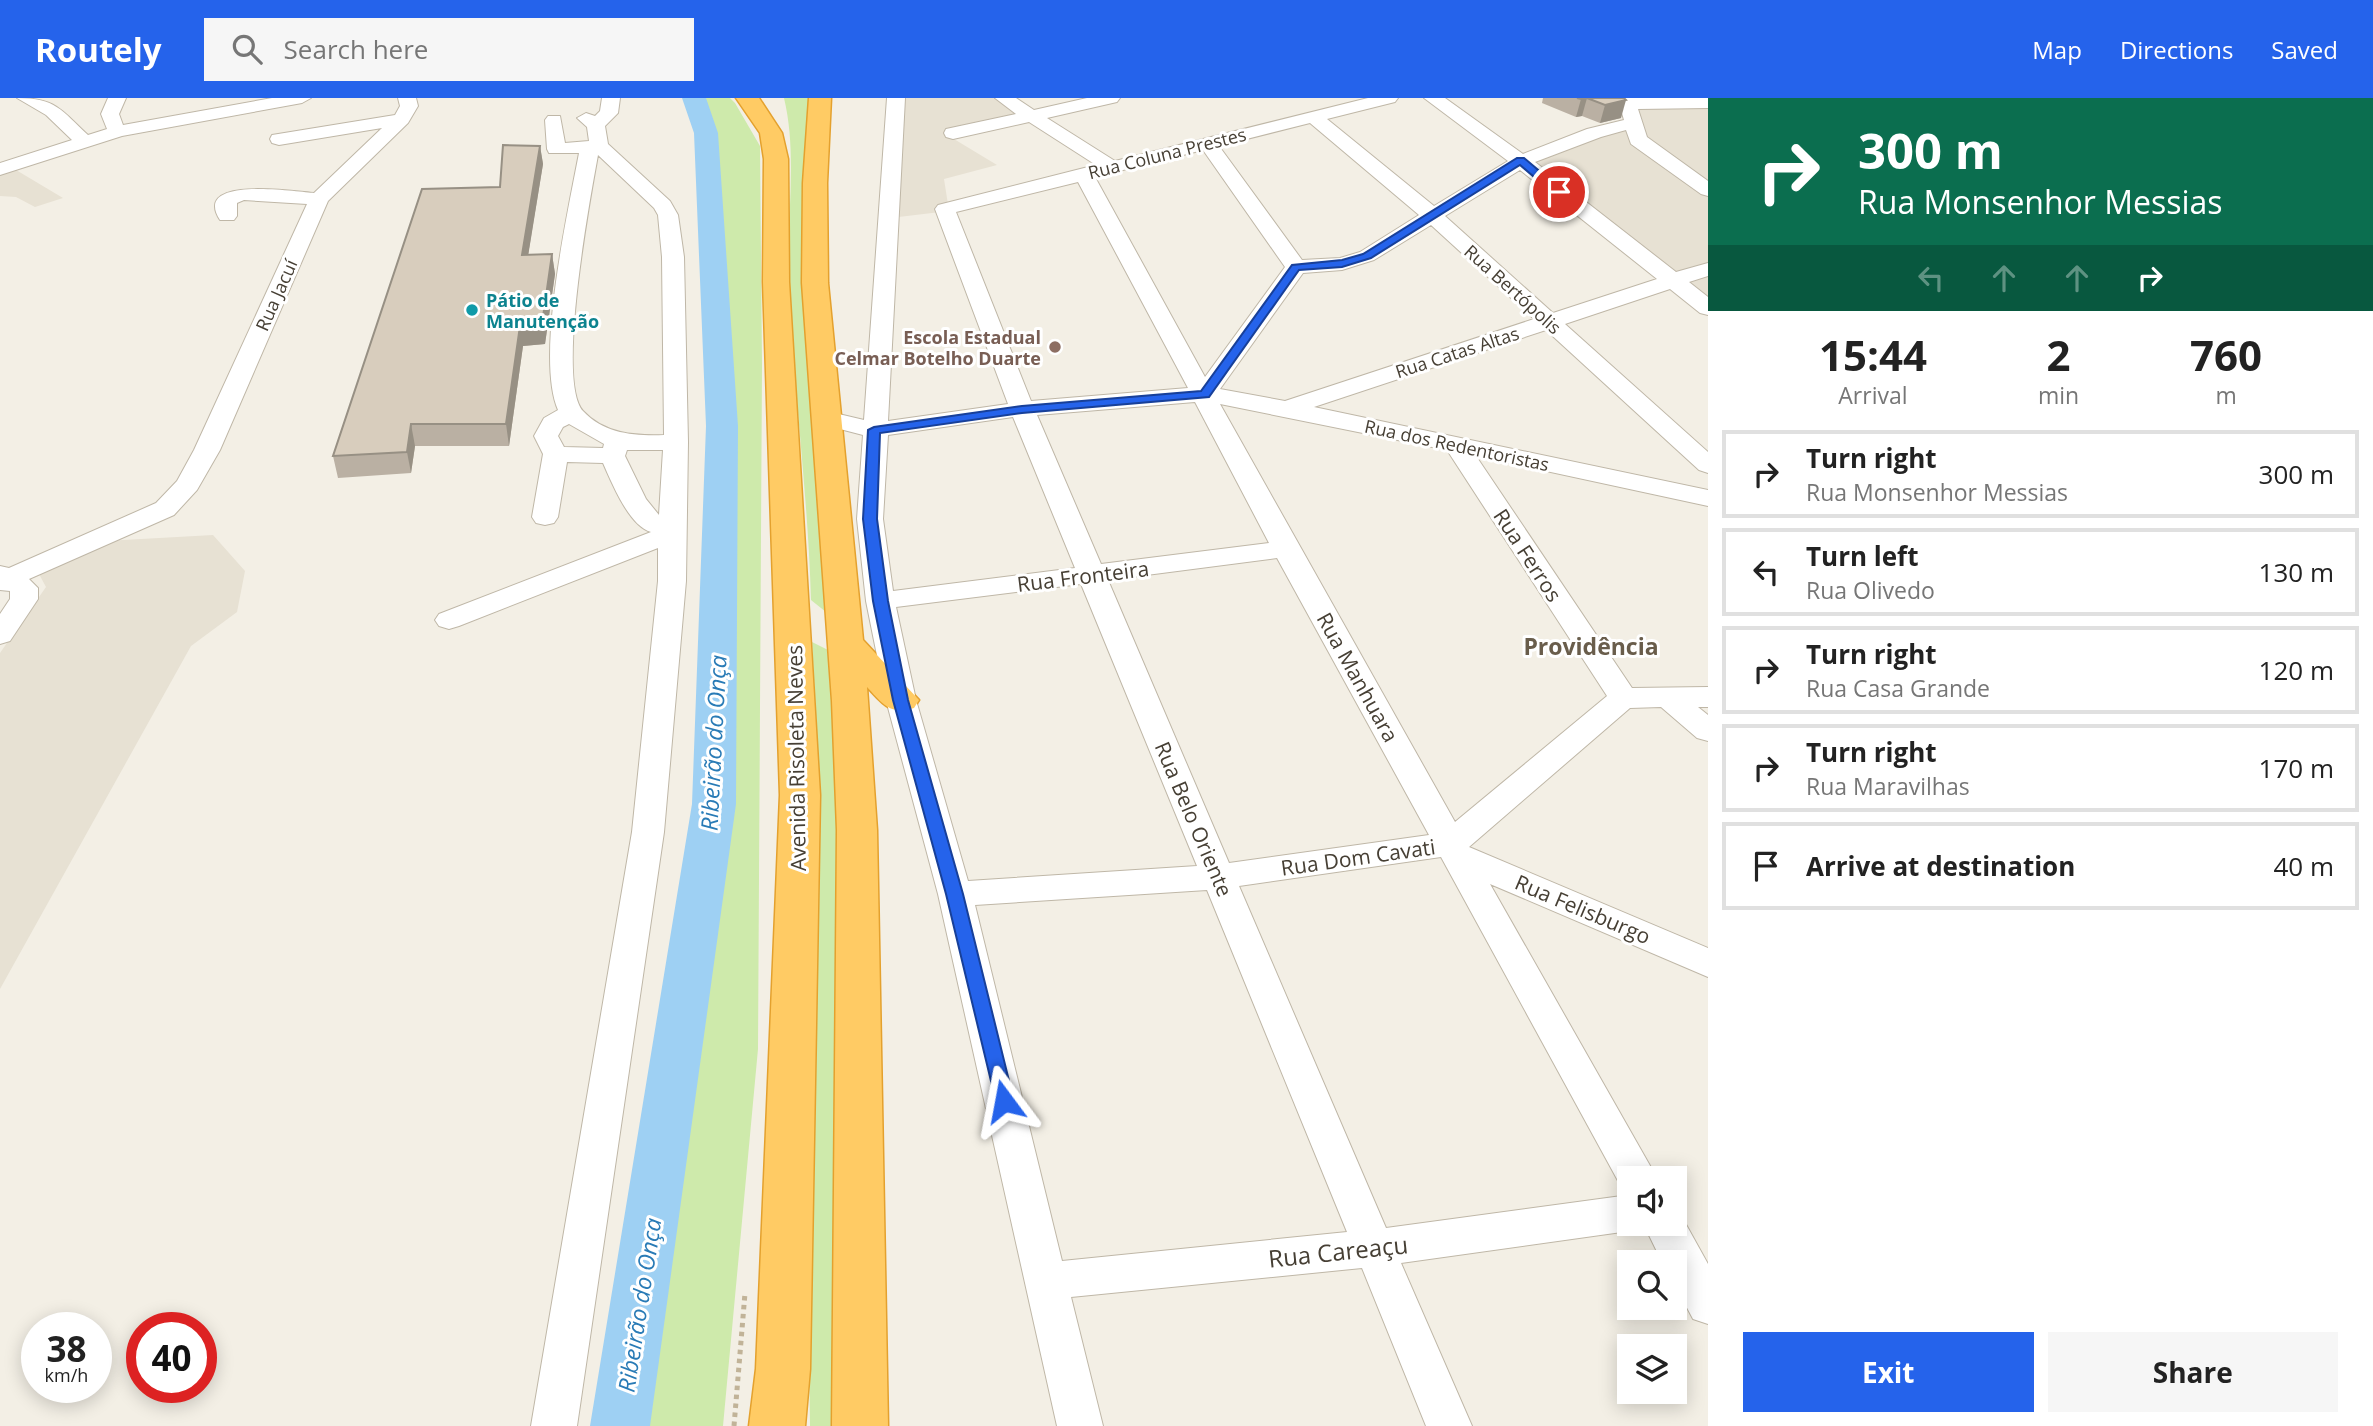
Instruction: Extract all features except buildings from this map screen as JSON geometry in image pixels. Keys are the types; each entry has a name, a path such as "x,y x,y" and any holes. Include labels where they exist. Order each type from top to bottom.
{"highway":[{"name":"Avenida Risoleta Neves","path":"747,98 771,133 776,159 776,282 800,795 783,1369 777,1426"},
{"path":"776,159 781,115 777,98"},
{"path":"820,98 815,183 815,283 845,643 857,830 860,1426"},
{"path":"845,643 901,700"}],"street":[{"path":"26,98 52,111 84,141"},
{"path":"117,98 110,114 119,131"},
{"path":"0,169 119,131 302,98"},
{"path":"896,98 870,519 880,601 901,700 955,894 1080,1426"},
{"path":"1004,98 1032,116 1098,171"},
{"path":"953,133 1111,98"},
{"name":"Rua Coluna Prestes","path":"945,209 1389,98"},
{"path":"1433,98 1521,160 1708,308"},
{"path":"554,100 556,149 595,122"},
{"path":"1617,101 1708,103"},
{"path":"1617,101 1630,110 1639,140 1708,190"},
{"path":"279,139 404,109"},
{"name":"Rua Jacuí","path":"3,578 165,509 188,485 207,450 319,199 404,109"},
{"name":"Rua Bertópolis","path":"1313,117 1433,216 1708,465"},
{"path":"554,120 595,122"},
{"path":"595,122 620,185"},
{"path":"595,122 581,190 562,343 562,392 570,413 615,449 634,501 653,524 672,530"},
{"path":"1296,267 1342,264 1367,256 1521,160 1594,133 1634,123"},
{"path":"1207,143 1296,267"},
{"name":"Rua Manhuara","path":"1098,171 1205,394 1286,549 1630,1166"},
{"path":"555,1426 649,832 672,581 676,442 673,257 668,215 663,205 620,185 581,190"},
{"path":"227,216 228,201 243,194 319,199"},
{"name":"Rua Belo Oriente","path":"945,209 1022,409 1449,1426"},
{"path":"1205,394 1296,267"},
{"name":"Rua Catas Altas","path":"1285,408 1708,269"},
{"name":"Rua dos Redentoristas","path":"874,430 1022,409 1205,394 1285,408 1708,498"},
{"path":"545,517 556,454 546,436 553,424 570,413"},
{"path":"826,418 874,430"},
{"path":"556,454 676,442"},
{"name":"Rua Ferros","path":"1457,446 1623,698"},
{"path":"449,620 672,530"},
{"name":"Rua Fronteira","path":"880,601 1286,549"},
{"path":"0,635 24,599 24,588 3,578"},
{"path":"1623,698 1708,697"},
{"name":"Rua Dom Cavati","path":"955,894 1218,877 1454,850 1623,698"},
{"path":"1669,698 1708,731"},
{"name":"Rua Felisburgo","path":"1454,850 1708,963"},
{"name":"Rua Careaçu","path":"1047,1281 1374,1248 1617,1215"},
{"path":"1669,1236 1708,1305"}],"path":[{"path":"734,1426 746,1291"}],"shaded area":[{"path":"896,98 1004,98 1031,116 949,136 997,165 944,179 949,211 890,218"},
{"path":"1708,103 1708,310 1521,161 1634,123 1630,110"},
{"path":"11,167 63,198 35,207 16,197 0,196 0,171"},
{"path":"213,535 245,571 237,612 191,646 0,989 0,653 46,587 39,574 105,541"}],"green space":[{"path":"698,98 730,98 760,146 762,365 758,1049 723,1426 633,1426 717,833 725,574 726,367 713,148 704,105"},
{"path":"784,98 809,98 802,217 803,294 826,612 811,600 791,319 788,257 790,142"},
{"path":"812,642 828,650 841,860 832,1426 810,1426 808,1280 818,754"}],"waterway":[{"name":"Ribeirão do Onça","path":"620,1426 714,804 722,426 706,133 694,98"}],"place":[{"name":"Pátio de Manutenção","path":"472,310"},
{"name":"Escola Estadual Celmar Botelho Duarte","path":"1055,347"}],"district":[{"name":"Providência","path":"1591,646"}],"route":[{"path":"1004,1101 955,894 901,700 880,601 870,519 874,430 1022,409 1205,394 1296,267 1342,264 1367,256 1521,160 1559,192"}]}
